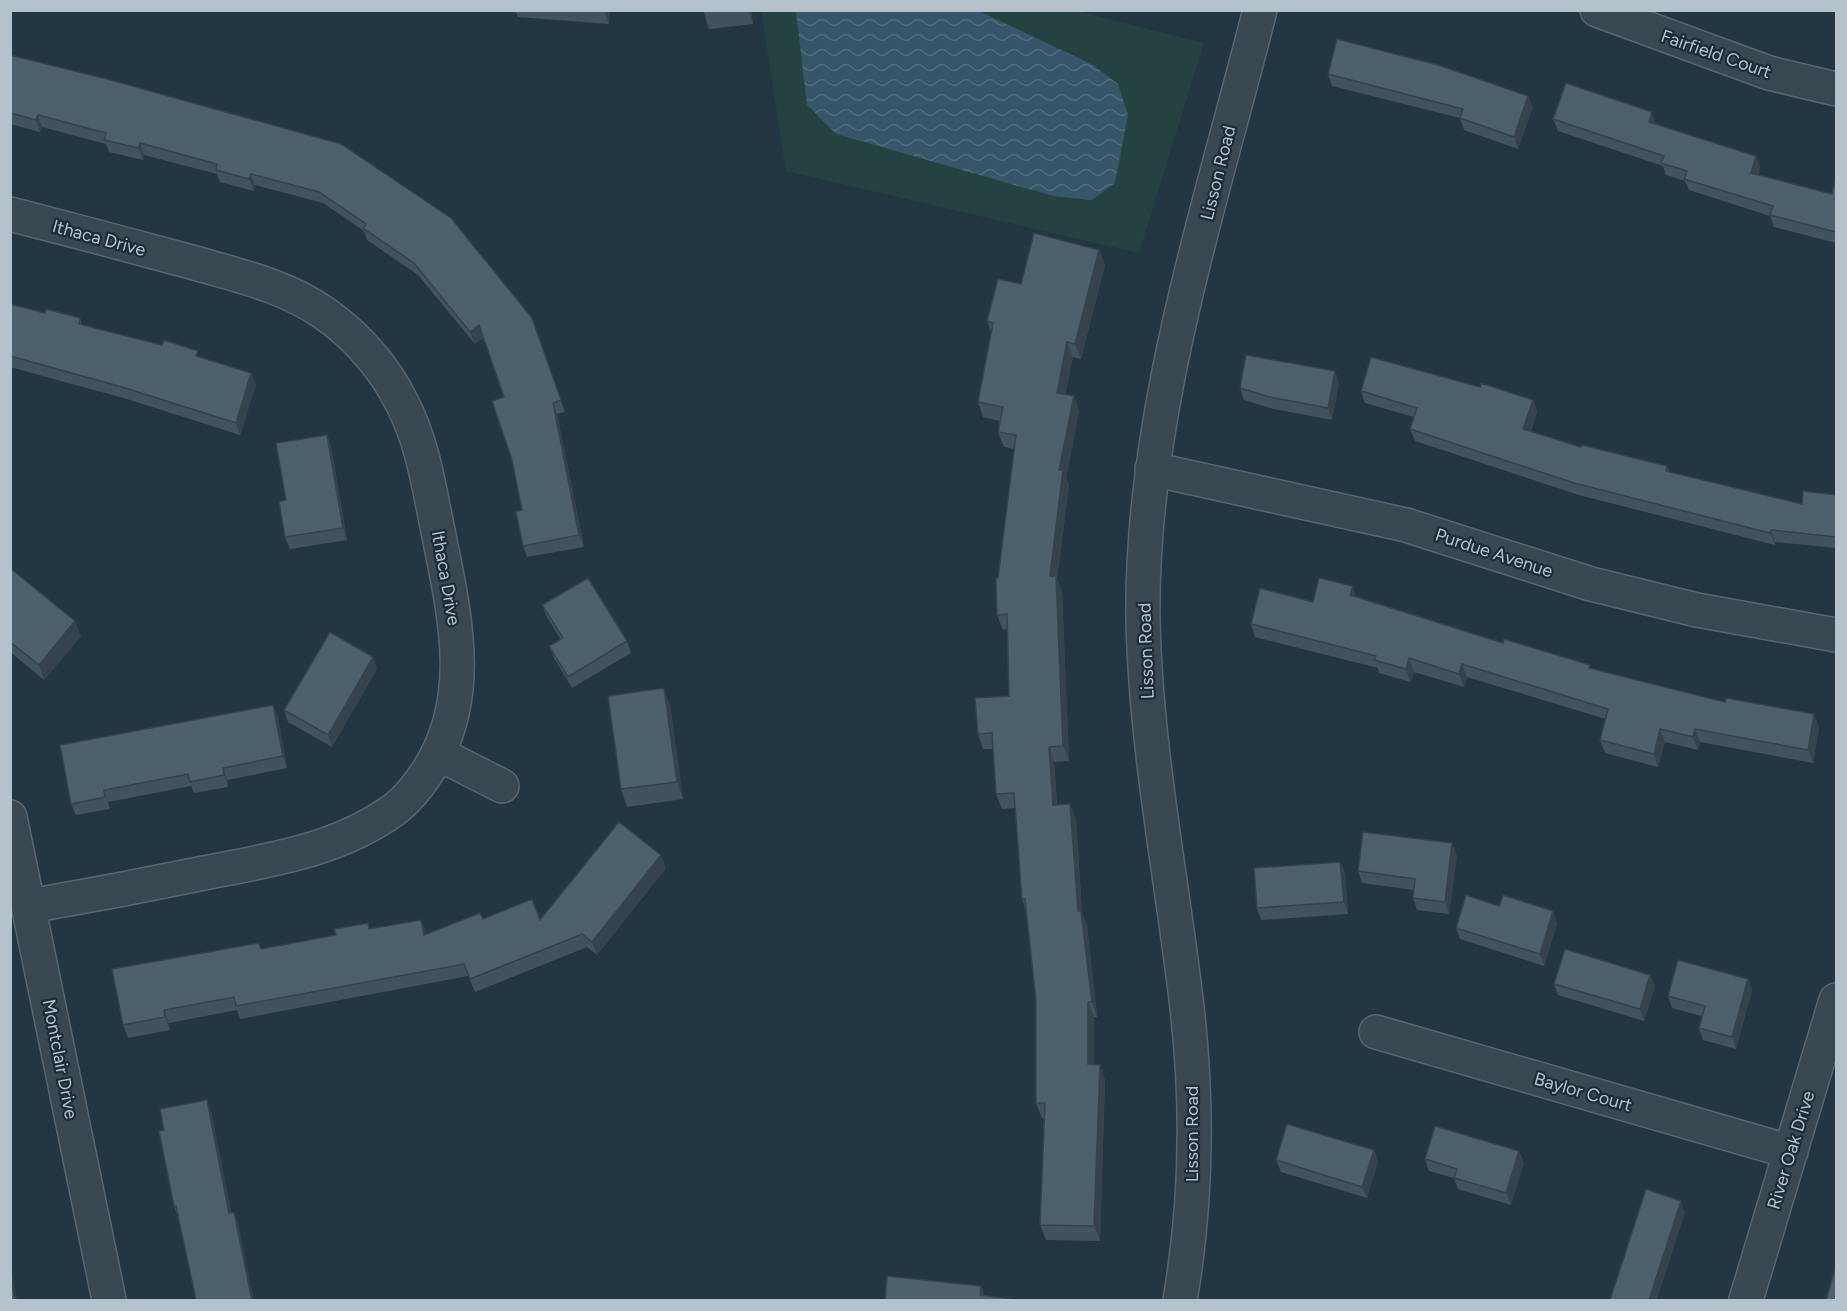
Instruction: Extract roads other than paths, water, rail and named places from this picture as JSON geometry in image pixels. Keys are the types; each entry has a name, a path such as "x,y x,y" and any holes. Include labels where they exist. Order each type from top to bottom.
{"street":[{"name":"Fairfield Court","path":"1597,10 1769,73 1836,88"},
{"name":"Lisson Road","path":"1180,1300 1189,1251 1193,1182 1192,1078 1186,1002 1147,703 1143,619 1152,469 1177,334 1258,11"},
{"name":"Ithaca Drive","path":"10,214 270,284 326,314 373,358 402,403 423,459 458,645 456,698 450,726 439,754 421,782 398,806 338,841 282,858 30,906"},
{"name":"Purdue Avenue","path":"1152,469 1406,525 1591,584 1697,610 1836,635"},
{"path":"439,754 502,786"},
{"name":"Montclair Drive","path":"10,817 109,1300"},
{"name":"River Oak Drive","path":"1746,1300 1836,1000"},
{"name":"Baylor Court","path":"1376,1032 1791,1152"}],"water":[{"path":"796,11 979,11 1093,65 1118,84 1128,115 1115,183 1092,200 1053,196 836,134 807,105"}]}
